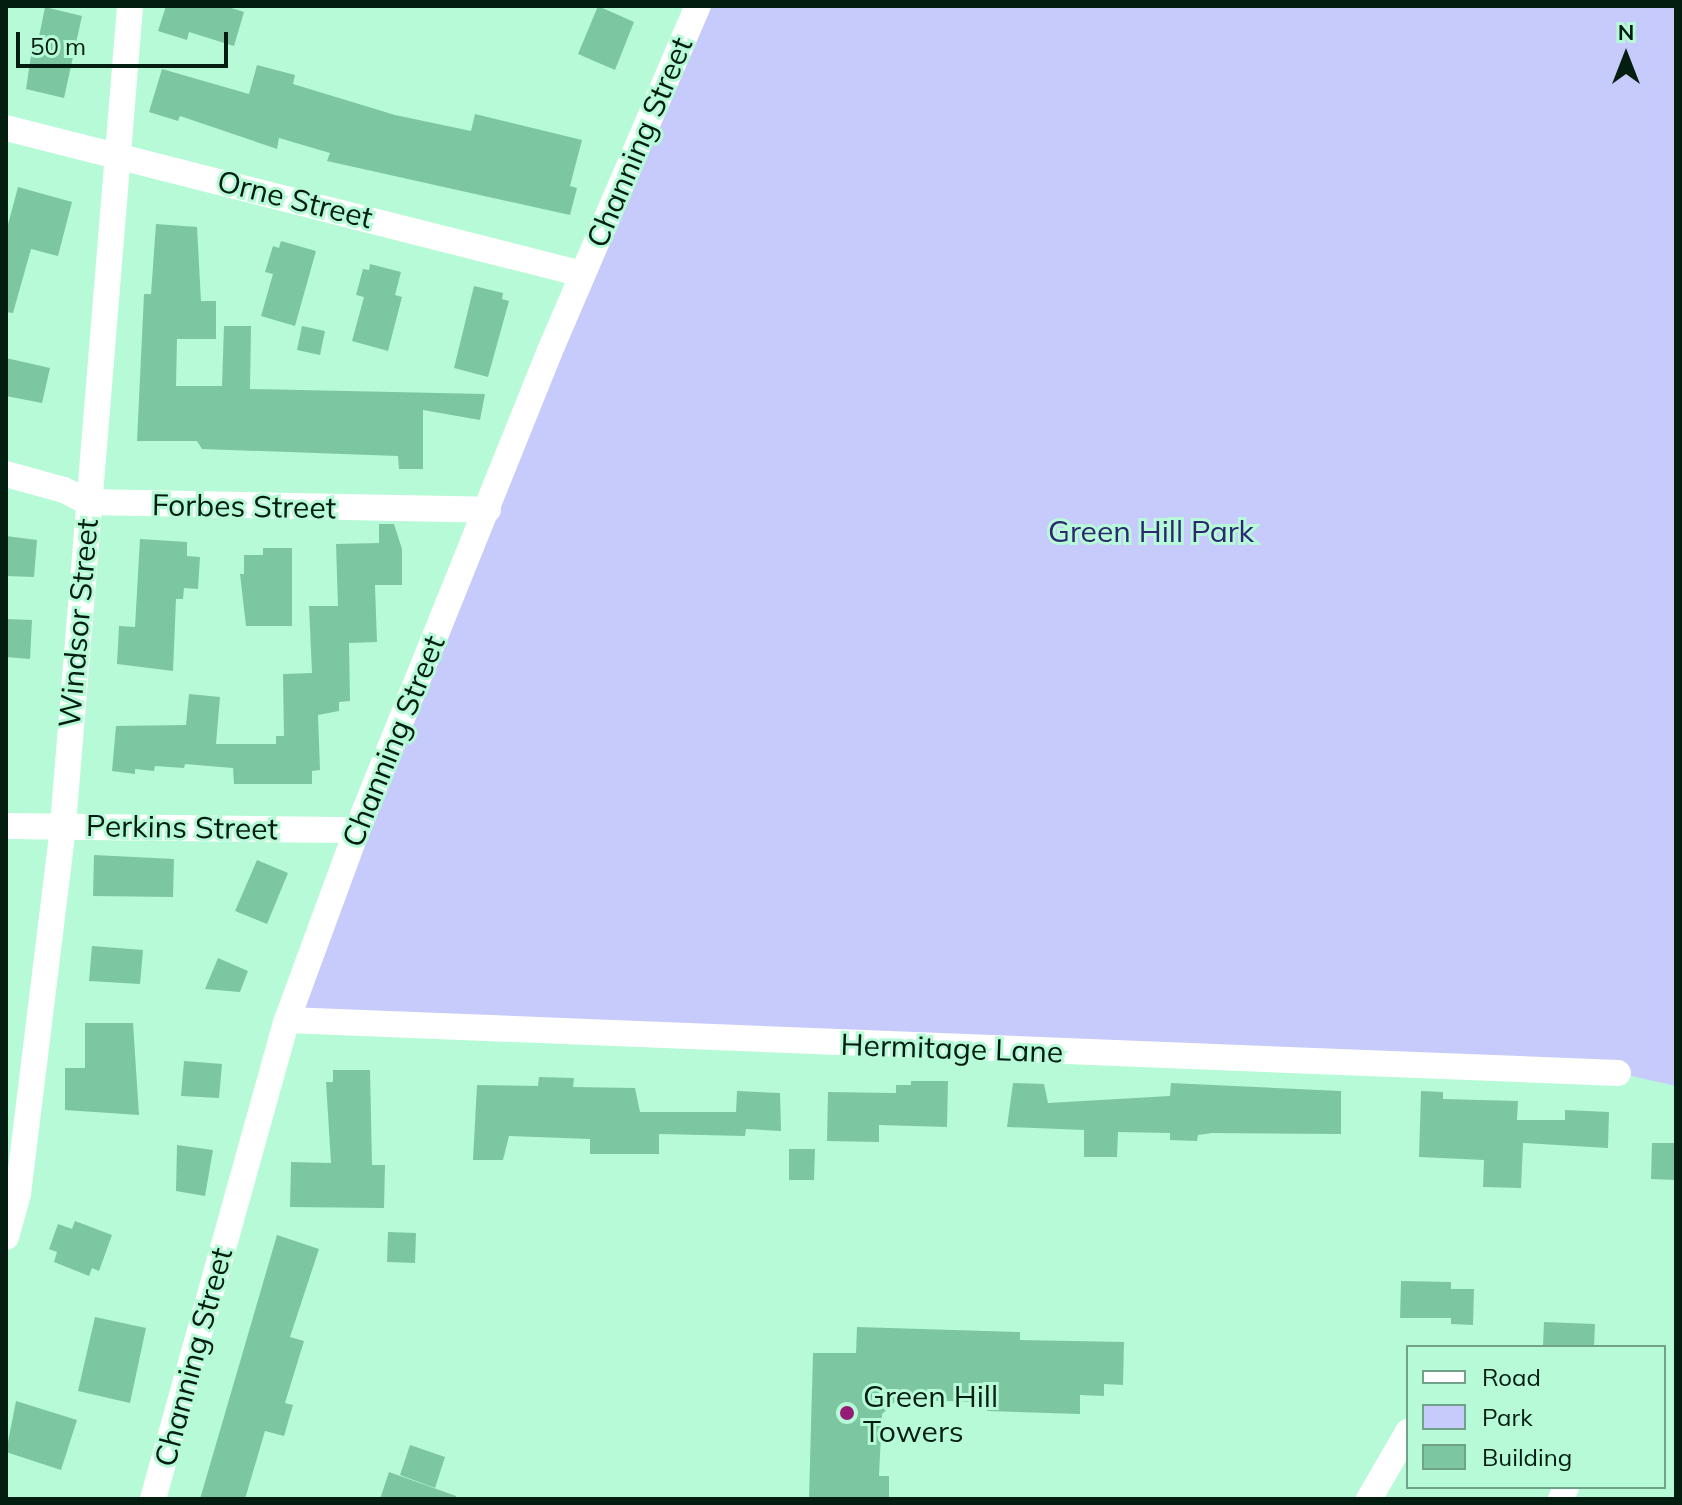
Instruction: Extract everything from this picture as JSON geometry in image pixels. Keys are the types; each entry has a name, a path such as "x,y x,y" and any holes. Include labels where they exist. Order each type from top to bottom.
{"street":[{"name":"Windsor Street","path":"6,1237 63,825 130,6"},
{"name":"Channing Street","path":"153,1499 287,1020 357,830 582,274 698,6"},
{"name":"Orne Street","path":"6,128 582,274"},
{"name":"Forbes Street","path":"6,474 64,490 88,502 488,510"},
{"name":"Perkins Street","path":"6,826 357,830"},
{"name":"Hermitage Lane","path":"287,1020 1618,1073"},
{"path":"1369,1499 1406,1435"}],"green space":[{"name":"Green Hill Park","path":"698,6 1676,6 1676,1086 1618,1073 287,1020"}],"building":[{"path":"166,6 225,6 244,12 234,46 189,32 187,40 158,31"},
{"path":"598,6 634,22 615,70 578,54"},
{"path":"45,7 82,16 64,98 26,89 34,36 39,37"},
{"path":"257,65 295,75 293,84 395,115 471,131 475,114 582,140 570,186 577,188 570,215 327,161 330,153 279,138 277,149 180,116 178,121 149,112 162,69 249,94"},
{"path":"18,187 72,202 58,256 31,249 13,313 6,312 6,232"},
{"path":"156,224 197,227 201,301 216,301 216,339 177,339 176,386 222,386 224,326 251,326 250,389 485,394 480,420 423,410 423,469 399,469 398,456 202,449 197,441 137,441 144,294 151,294"},
{"path":"281,241 316,251 295,326 261,316 273,274 265,272 273,246 279,248"},
{"path":"370,264 401,272 395,295 402,297 388,351 352,341 364,297 356,295 363,269 369,270"},
{"path":"474,286 503,293 502,299 509,301 488,377 454,368"},
{"path":"302,326 325,331 320,355 297,350"},
{"path":"6,358 50,368 42,403 6,396"},
{"path":"379,524 394,524 402,549 402,585 375,585 377,642 349,643 350,701 339,702 339,711 318,715 320,770 312,771 312,784 234,784 233,768 185,764 184,768 155,766 154,771 135,769 135,774 112,771 116,726 186,725 189,694 220,697 216,744 276,744 276,736 284,736 283,674 312,673 309,606 338,606 336,544 379,543"},
{"path":"6,536 37,540 34,577 6,576"},
{"path":"140,539 187,542 187,556 200,557 198,589 184,588 183,599 176,599 173,671 117,664 119,626 135,627"},
{"path":"263,548 292,548 292,626 246,626 240,574 244,574 244,555 263,555"},
{"path":"6,619 32,620 30,659 6,657"},
{"path":"94,855 174,859 173,897 93,896"},
{"path":"257,860 288,873 267,924 235,911"},
{"path":"92,946 143,950 140,984 89,981"},
{"path":"218,958 248,971 240,992 205,989"},
{"path":"85,1023 133,1023 139,1115 65,1110 65,1068 85,1068"},
{"path":"184,1061 222,1064 219,1098 181,1096"},
{"path":"333,1070 370,1070 372,1165 385,1165 384,1208 290,1207 291,1162 331,1163 326,1082 333,1082"},
{"path":"539,1077 574,1078 573,1087 635,1088 640,1112 736,1112 737,1091 780,1093 781,1131 746,1129 745,1136 659,1134 659,1154 590,1154 590,1139 509,1136 503,1160 473,1160 477,1085 538,1086"},
{"path":"911,1081 948,1081 947,1127 879,1125 879,1142 827,1141 828,1092 896,1093 896,1085 911,1085"},
{"path":"1013,1083 1044,1084 1048,1103 1170,1096 1171,1083 1341,1091 1341,1134 1212,1133 1198,1135 1197,1141 1170,1140 1170,1133 1118,1132 1117,1157 1084,1157 1084,1130 1007,1127"},
{"path":"1421,1091 1443,1092 1443,1099 1518,1101 1517,1120 1565,1120 1565,1110 1609,1112 1608,1148 1523,1143 1521,1188 1483,1187 1484,1160 1419,1157"},
{"path":"1652,1143 1676,1143 1676,1180 1651,1179"},
{"path":"177,1145 213,1150 205,1196 176,1191"},
{"path":"789,1149 815,1149 814,1180 789,1180"},
{"path":"75,1221 112,1235 99,1271 92,1268 89,1276 54,1262 57,1252 49,1249 58,1224 72,1229"},
{"path":"388,1232 416,1233 415,1263 387,1262"},
{"path":"277,1235 319,1249 290,1337 304,1341 285,1403 293,1405 284,1436 265,1431 245,1499 200,1499"},
{"path":"1401,1281 1451,1282 1451,1289 1474,1289 1473,1325 1451,1324 1451,1318 1400,1318"},
{"path":"95,1317 146,1328 130,1403 78,1391"},
{"path":"1544,1322 1595,1324 1594,1345 1543,1345"},
{"name":"Green Hill Towers","path":"857,1327 1020,1332 1020,1340 1124,1342 1123,1385 1104,1384 1104,1396 1080,1395 1080,1414 987,1411 988,1402 897,1400 882,1414 879,1476 889,1476 889,1499 809,1499 813,1353 856,1353"},
{"path":"16,1401 77,1420 61,1470 6,1452"},
{"path":"410,1445 445,1457 435,1488 400,1475"},
{"path":"389,1472 456,1496 455,1499 380,1499"}],"place":[{"name":"Green Hill Towers","path":"847,1413"}]}
